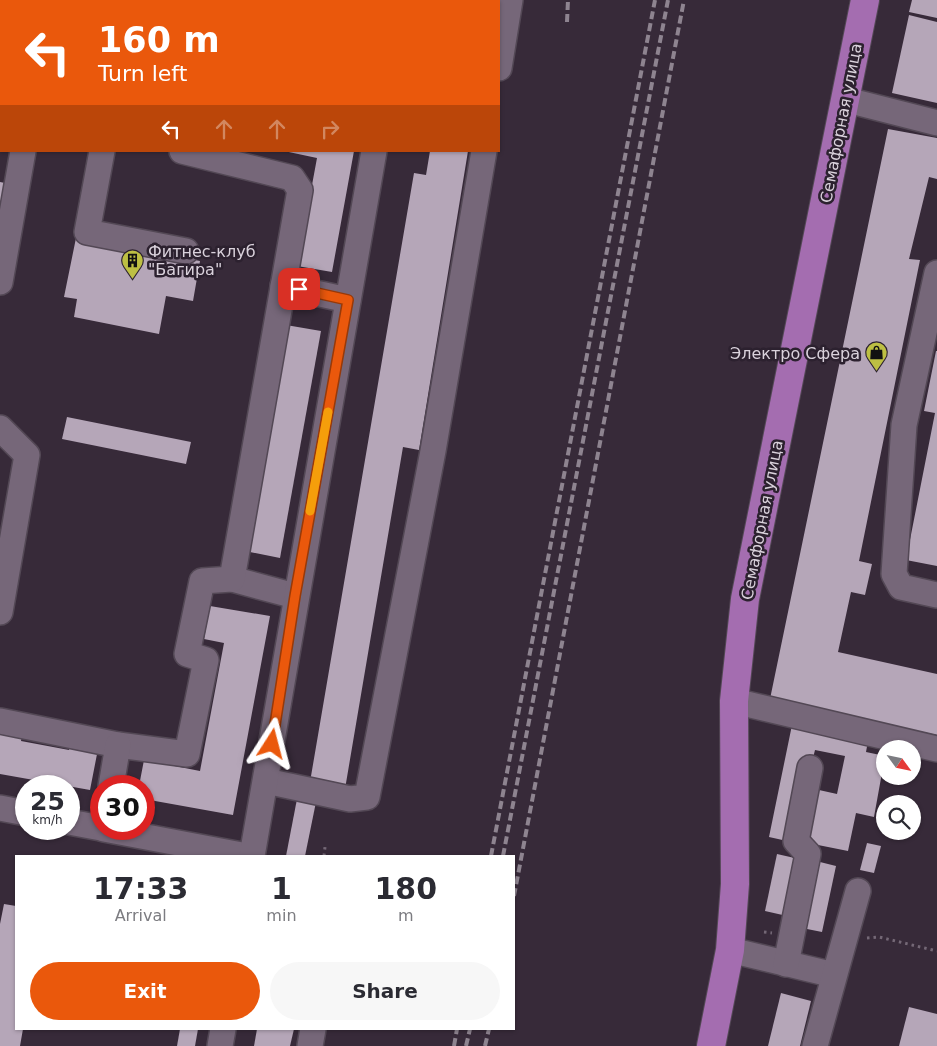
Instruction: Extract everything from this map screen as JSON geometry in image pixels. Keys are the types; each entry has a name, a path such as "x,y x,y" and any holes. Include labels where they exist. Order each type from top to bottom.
{"highway":[{"name":"Семафорная улица","path":"711,1046 730,950 735,884 734,701 745,599 865,0"}],"street":[{"path":"500,62 510,0"},
{"path":"846,100 937,123"},
{"path":"102,152 87,232 186,251"},
{"path":"191,152 229,156 292,178 300,190 232,579"},
{"path":"252,855 266,781 295,596 374,152"},
{"path":"266,781 350,799 367,797 431,461 484,152"},
{"path":"0,282 14,164"},
{"path":"937,273 904,425 894,574 901,587 937,595"},
{"path":"283,286 348,300"},
{"path":"0,428 26,455 0,612"},
{"path":"0,720 118,745 187,754 206,660 187,654 202,581 232,579 295,596"},
{"path":"734,701 937,749"},
{"path":"113,775 118,745"},
{"path":"786,964 808,854 796,841 810,768"},
{"path":"0,808 15,811"},
{"path":"155,838 242,855"},
{"path":"815,1046 858,891"},
{"path":"730,950 834,975"},
{"path":"220,1046 223,1030"},
{"path":"310,1046 313,1030"}],"path":[{"path":"324,855 325,847"}],"building":[{"path":"912,0 937,0 937,18 909,12"},
{"path":"909,15 937,22 937,103 892,93"},
{"path":"888,129 937,138 937,179 929,177 909,259 920,260 859,561 872,564 865,595 851,592 838,652 937,674 937,735 770,699"},
{"path":"289,152 354,152 332,272 297,266 317,158"},
{"path":"430,152 468,152 419,450 403,447 345,789 310,782 414,173 426,175"},
{"path":"0,182 5,183 1,209 0,208"},
{"name":"Фитнес-клуб \"Багира\"","path":"76,238 200,261 193,301 166,296 159,334 74,317 77,299 64,297"},
{"path":"286,325 321,331 280,558 245,551"},
{"path":"936,351 937,566 906,560 935,413 924,411"},
{"path":"67,417 191,442 186,464 62,439"},
{"path":"210,606 270,616 233,815 155,801 155,775 141,775 144,760 200,771 224,643 204,639"},
{"path":"792,725 868,741 866,752 876,754 876,785 880,785 878,795 876,795 874,817 856,813 848,851 808,843 819,790 837,794 845,756 815,750 813,758 805,756 787,841 769,837"},
{"path":"0,731 22,735 21,741 69,750 70,744 98,749 93,775 90,775 90,790 80,788 80,775 15,775 15,777 0,774"},
{"path":"297,799 316,802 305,855 286,855"},
{"path":"867,843 881,846 874,873 860,870"},
{"path":"777,854 799,859 787,916 765,911"},
{"path":"816,861 836,866 822,932 802,928"},
{"path":"4,904 15,906 15,1030 23,1030 20,1046 0,1046 0,924"},
{"path":"781,993 811,1001 800,1046 768,1046"},
{"path":"909,1007 937,1014 937,1046 899,1046"},
{"path":"180,1030 198,1030 195,1046 177,1046"},
{"path":"257,1030 294,1030 290,1046 254,1046"}],"railway":[{"path":"567,22 568,0"},
{"path":"491,855 655,0"},
{"path":"503,855 668,0"},
{"path":"515,891 684,0"},
{"path":"454,1046 457,1030"},
{"path":"466,1046 470,1030"},
{"path":"485,1046 489,1030"}],"slow traffic":[{"path":"310,511 328,412"}],"place":[{"name":"Фитнес-клуб \"Багира\"","path":"132,279"},
{"name":"Электро Сфера","path":"876,372"}],"route":[{"path":"272,744 295,596 348,300 299,289"}]}
